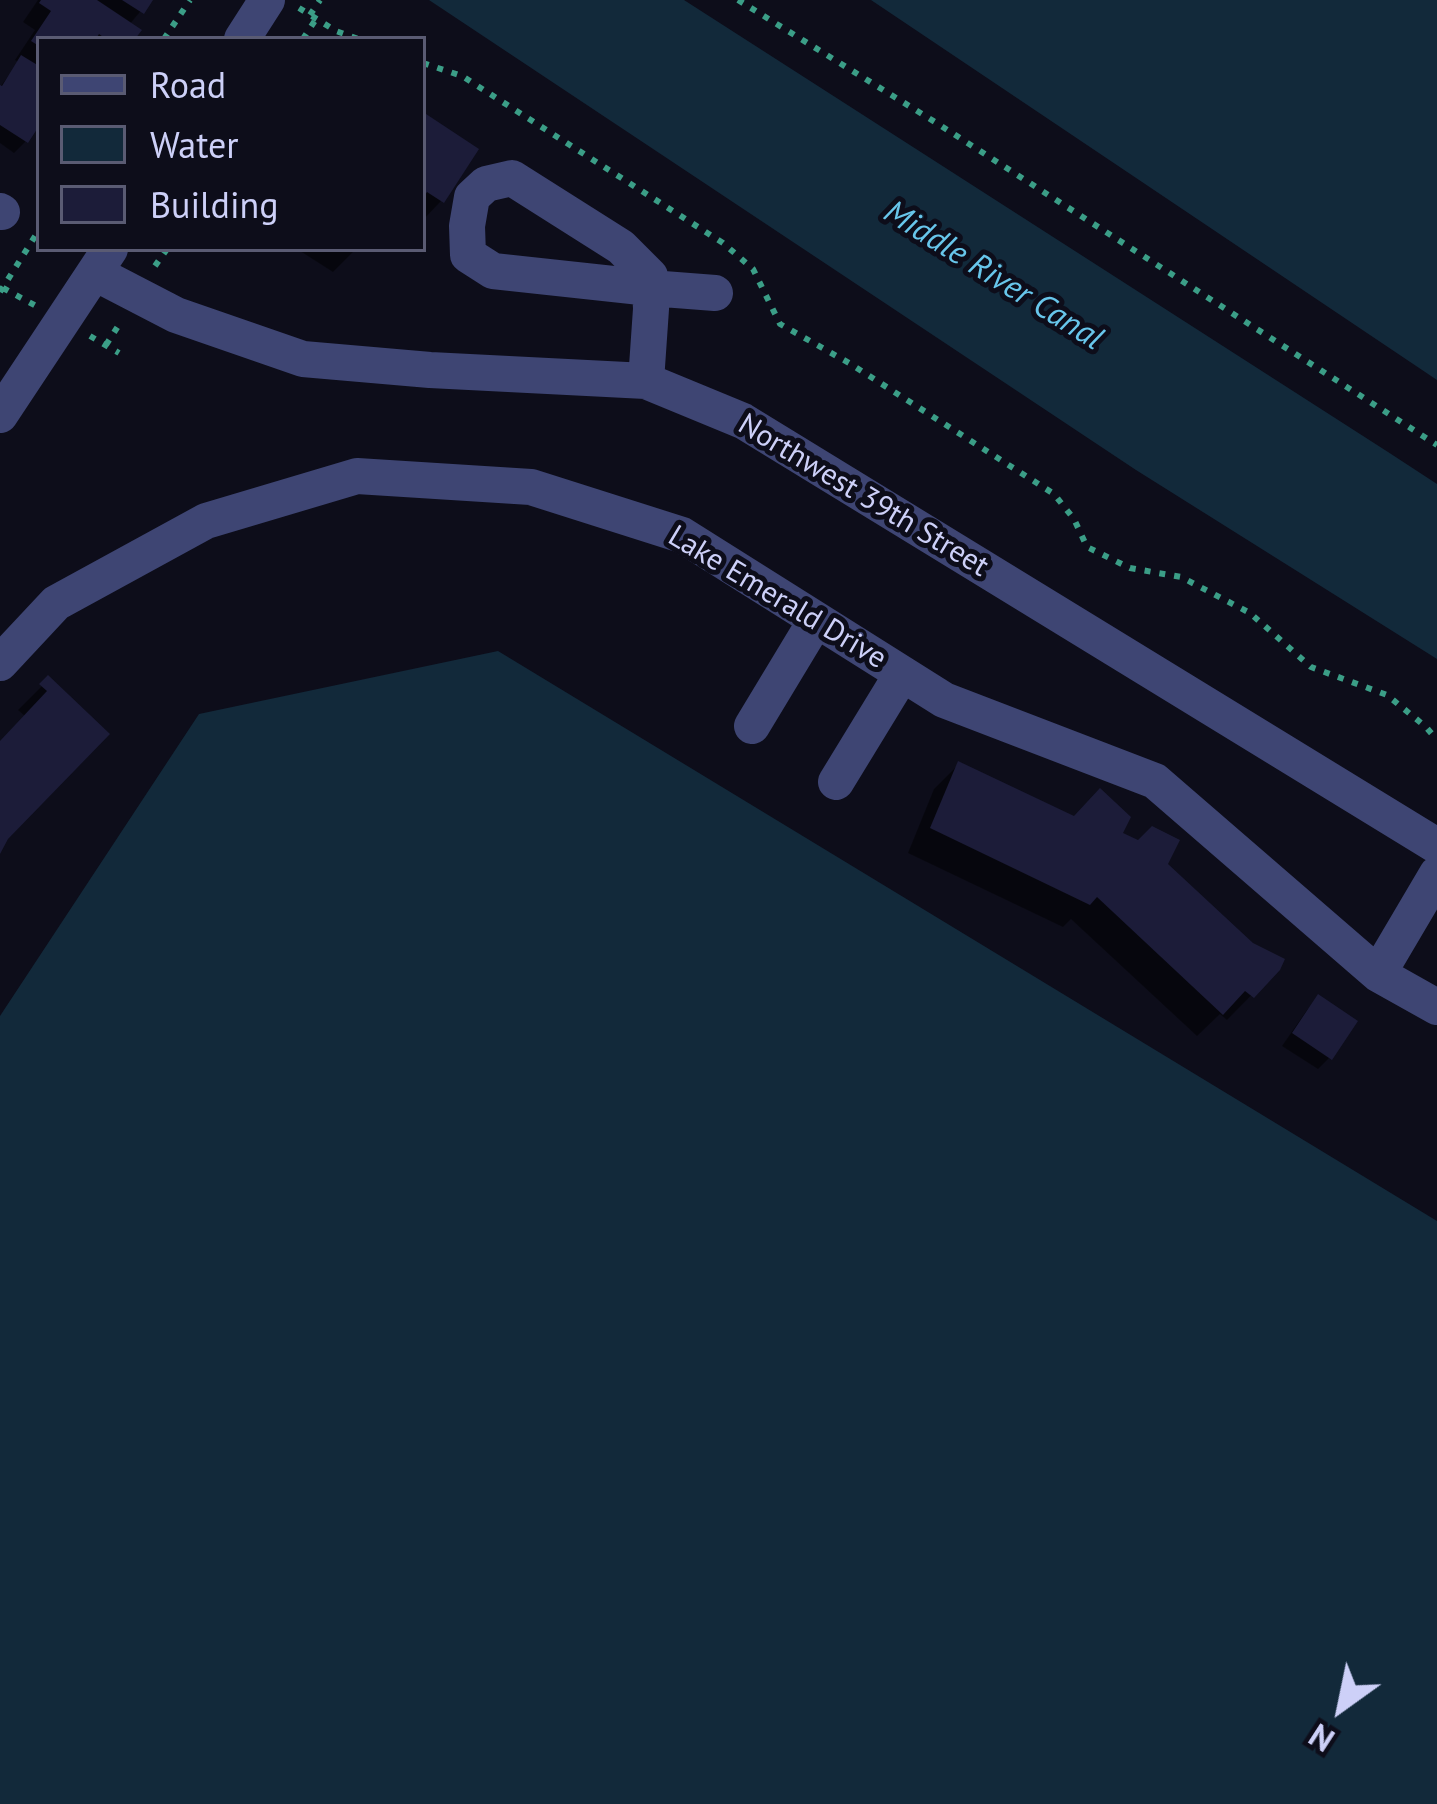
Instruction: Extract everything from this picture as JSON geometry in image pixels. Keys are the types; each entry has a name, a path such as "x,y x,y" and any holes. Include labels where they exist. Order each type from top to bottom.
{"street":[{"path":"244,36 267,0"},
{"path":"646,381 650,288 650,276 621,247 512,178 485,184 472,197 468,254 493,271 650,288 715,293"},
{"path":"0,415 102,261"},
{"name":"Northwest 39th Street","path":"102,261 176,315 303,359 646,381 743,421 1437,846"},
{"name":"Lake Emerald Drive","path":"0,663 56,603 206,520 357,476 531,487 682,535 944,700 1155,782 1378,974 1431,992"},
{"path":"752,726 816,620"},
{"path":"836,782 902,674"},
{"path":"1378,974 1437,874"}],"path":[{"path":"166,36 190,0"},
{"path":"286,0 352,36"},
{"path":"304,36 320,0"},
{"path":"738,0 1437,445"},
{"path":"426,64 462,76 723,243 753,269 780,324 850,363 1054,494 1074,519 1087,547 1130,568 1181,577 1250,613 1311,668 1387,695 1437,740"},
{"path":"0,292 36,235"}],"water":[{"name":"Middle River Canal","path":"429,0 684,0 1437,484 1437,659 1136,470"},
{"path":"871,0 1437,0 1437,380"},
{"path":"498,651 1437,1221 1437,1804 0,1804 0,1016 199,714"}],"building":[{"path":"97,0 142,30 137,36 36,36 36,44 31,41 51,11 39,3"},
{"path":"122,0 153,0 144,14"},
{"path":"21,55 36,64 36,131 28,143 0,125 2,86"},
{"path":"426,114 479,149 444,203 427,192"},
{"path":"48,675 110,734 8,839 0,854 0,741 47,691 39,684"},
{"path":"958,761 1074,816 1100,788 1131,817 1123,833 1138,840 1152,826 1180,840 1168,864 1253,943 1285,959 1280,970 1254,998 1245,991 1223,1015 1097,897 1090,905 930,828"},
{"path":"1318,994 1358,1021 1332,1060 1292,1033"}]}
